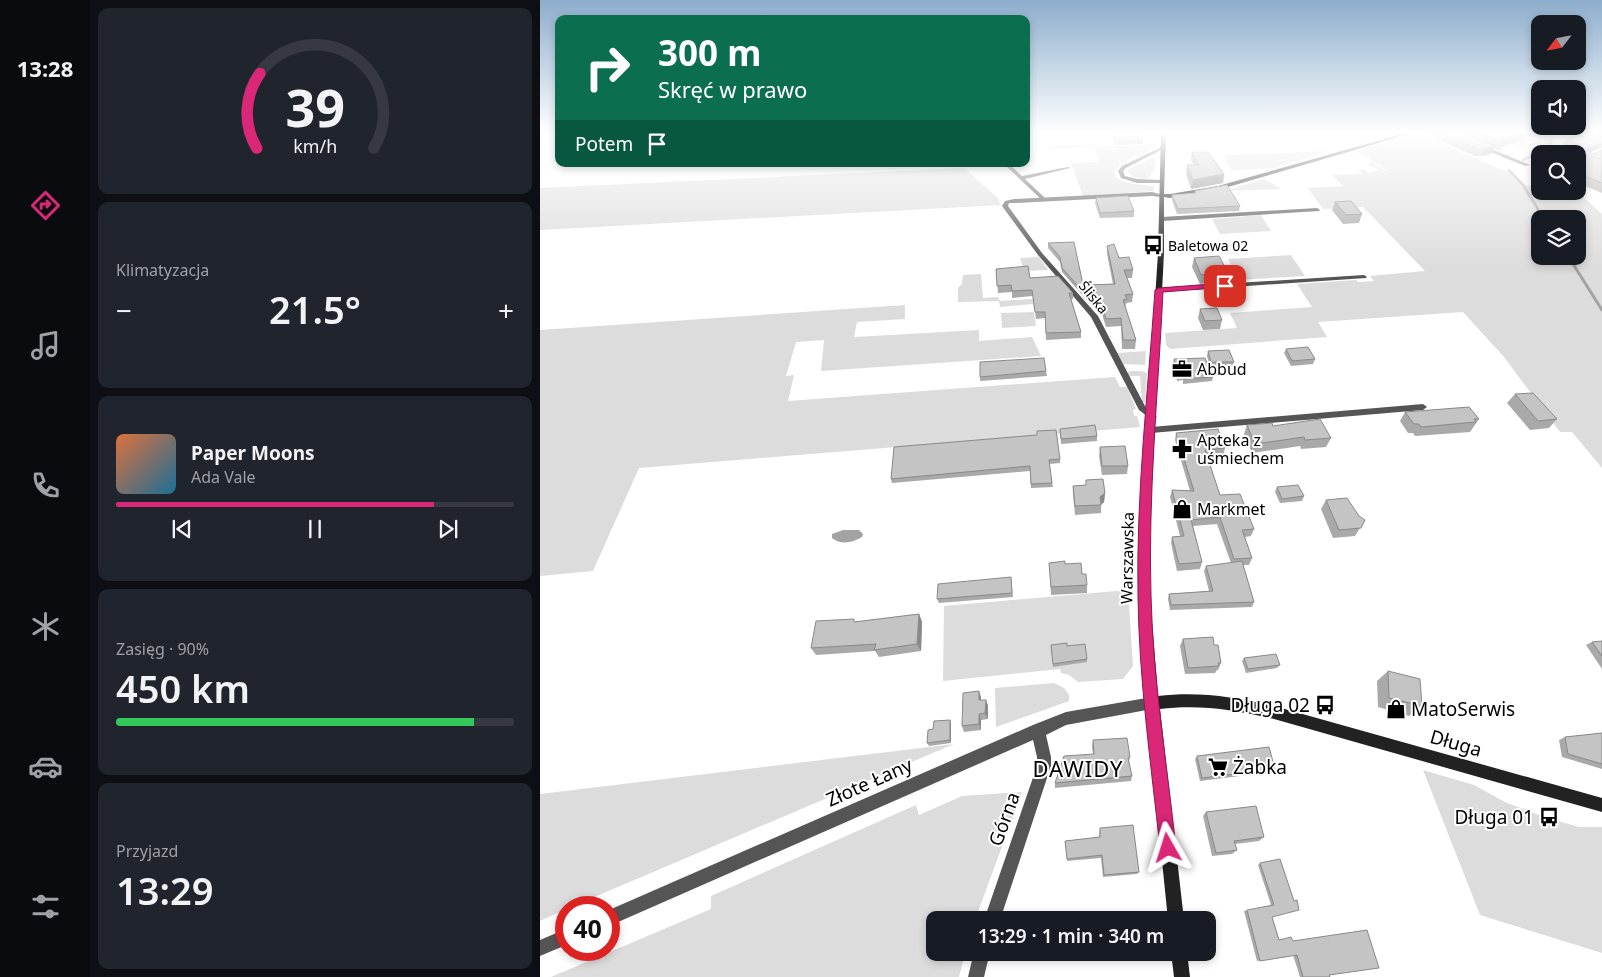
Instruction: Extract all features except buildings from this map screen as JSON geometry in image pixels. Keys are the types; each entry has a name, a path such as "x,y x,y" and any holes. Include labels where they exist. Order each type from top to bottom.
{"street":[{"name":"Warszawska","path":"1161,179 1162,219 1159,290 1144,552 1147,650 1175,911"},
{"path":"1043,199 1170,196 1219,188 1252,179"},
{"name":"Śliska","path":"1043,199 1007,202 1005,208 1094,316 1142,410 1152,417"},
{"name":"Długa","path":"1152,703 1181,699 1254,707 1421,752 1602,805"},
{"name":"Złote Łany","path":"620,913 1038,730 1075,717 1152,703"},
{"name":"Górna","path":"995,911 1044,766 1038,730"},
{"path":"540,948 555,942"},
{"path":"976,977 980,961"},
{"path":"1181,961 1182,977"}],"lane":[{"path":"1022,179 1043,199"},
{"path":"1127,179 1132,181 1161,182"},
{"path":"1162,219 1317,210"},
{"path":"1159,290 1364,276"},
{"path":"1151,430 1424,407"}],"shaded area":[{"path":"739,179 976,179 997,197 1001,205 540,230 540,188"},
{"path":"1077,179 1117,179 1154,187 1154,191 1083,196"},
{"path":"1264,179 1281,189 1225,191 1228,190"},
{"path":"1336,179 1518,179 1526,185 1531,186 1531,200 1586,199 1602,214 1602,468 1572,432 1560,432 1504,357 1463,312 1318,322 1327,337 1170,349 1166,345 1165,333 1237,328 1230,313 1312,307 1297,284 1356,280 1358,282 1374,281 1370,276 1425,271 1363,207 1323,209 1308,188 1343,186"},
{"path":"1261,215 1271,231 1220,234 1212,219"},
{"path":"1291,255 1305,276 1239,280 1228,259"},
{"path":"1039,257 1048,270 1024,271 1020,258"},
{"path":"981,274 983,298 998,297 1000,301 1044,298 1046,309 1034,309 1033,304 1000,307 999,301 958,302 958,288 962,284 963,275"},
{"path":"905,305 905,319 857,322 854,337 979,330 979,341 1032,337 1041,356 821,371 824,340 796,342 786,376 794,375 788,401 1115,377 1120,387 1127,387 1136,409 1133,410 1134,416 1137,416 1140,427 639,468 593,571 540,576 540,330"},
{"path":"1034,312 1036,326 1002,328 1001,313"},
{"path":"1146,351 1145,365 1123,364 1117,353"},
{"path":"1130,371 1147,373 1145,402 1142,402 1140,376 1130,376 1127,373"},
{"path":"843,530 859,530 863,534 862,537 850,542 839,542 832,538 832,534"},
{"path":"1128,590 1133,666 1123,679 1078,682 1069,675 1061,673 1060,669 943,681 944,606"},
{"path":"1054,683 1064,688 1069,695 1069,701 996,727 995,688"},
{"path":"954,744 597,896 555,896 555,914 540,921 540,794"},
{"path":"1423,770 1474,785 1505,802 1544,817 1579,827 1602,827 1602,953 1480,915"},
{"path":"1022,792 978,911 926,911 926,961 963,961 959,977 551,977 589,961 620,961 620,948 711,909 711,896 916,805 919,815 962,796"}],"waterway":[{"path":"1517,179 1538,210"},
{"path":"1574,265 1602,310"}],"place":[{"name":"Baletowa 02","path":"1153,245"},
{"name":"Abbud","path":"1182,369"},
{"name":"Apteka z uśmiechem","path":"1182,449"},
{"name":"Markmet","path":"1182,509"},
{"name":"Długa 02","path":"1325,705"},
{"name":"MatoSerwis","path":"1396,709"},
{"name":"Żabka","path":"1218,767"},
{"name":"Długa 01","path":"1549,817"}],"district":[{"name":"DAWIDY","path":"1078,768"}],"route":[{"path":"1168,848 1149,671 1144,597 1144,544 1159,290 1225,286"}]}
